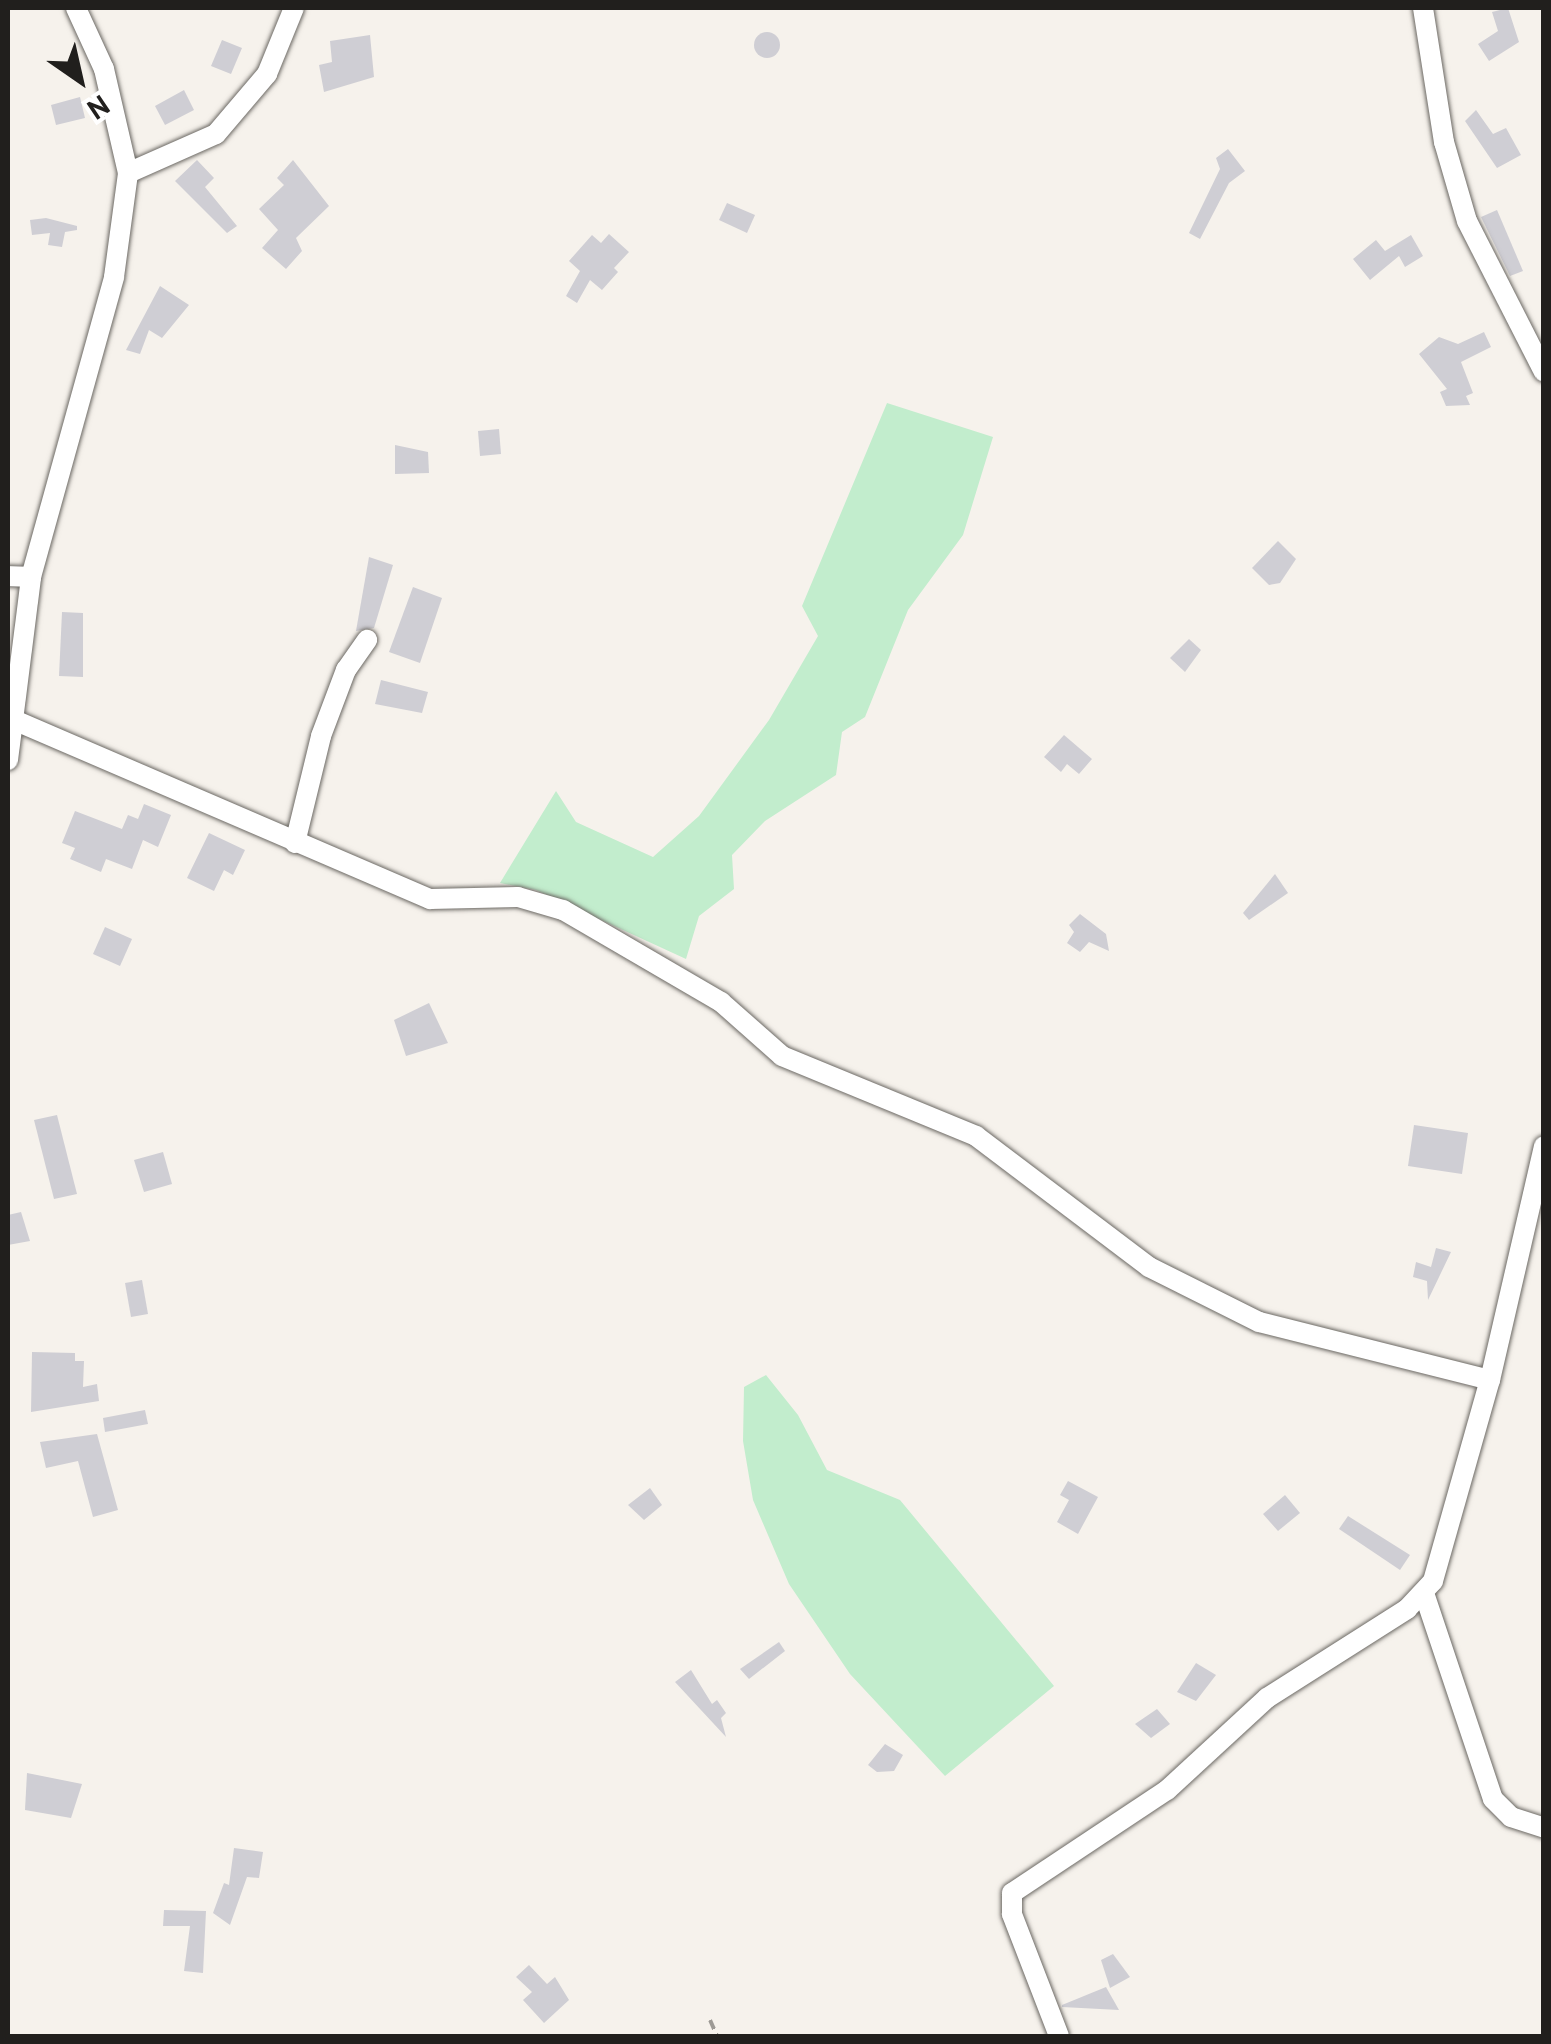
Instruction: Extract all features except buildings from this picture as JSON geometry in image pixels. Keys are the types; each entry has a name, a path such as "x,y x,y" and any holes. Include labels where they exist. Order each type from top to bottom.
{"street":[{"path":"8,760 31,577 114,277 128,173 104,69 76,8"},
{"path":"128,173 216,134 266,74 294,8"},
{"path":"1423,8 1444,142 1467,221 1544,372"},
{"path":"8,576 31,577"},
{"path":"295,843 321,736 346,670 367,640"},
{"path":"14,720 430,899 518,897 563,910 721,1002 782,1056 976,1136 1164,1274 1258,1322 1490,1380"},
{"path":"1544,1146 1490,1380 1425,1596 1493,1799 1511,1817 1544,1828"},
{"path":"1059,2036 1012,1914 1012,1893 1167,1790 1267,1698 1425,1596"}],"path":[{"path":"710,2020 717,2036"}],"green space":[{"path":"887,403 993,437 963,535 908,610 865,717 842,732 836,775 765,821 732,855 734,889 699,916 686,959 536,890 500,883 556,791 576,822 653,857 699,816 769,720 818,636 802,606"},
{"path":"766,1375 798,1415 827,1470 900,1500 1054,1686 945,1776 850,1674 789,1584 753,1500 743,1441 744,1387"}]}
